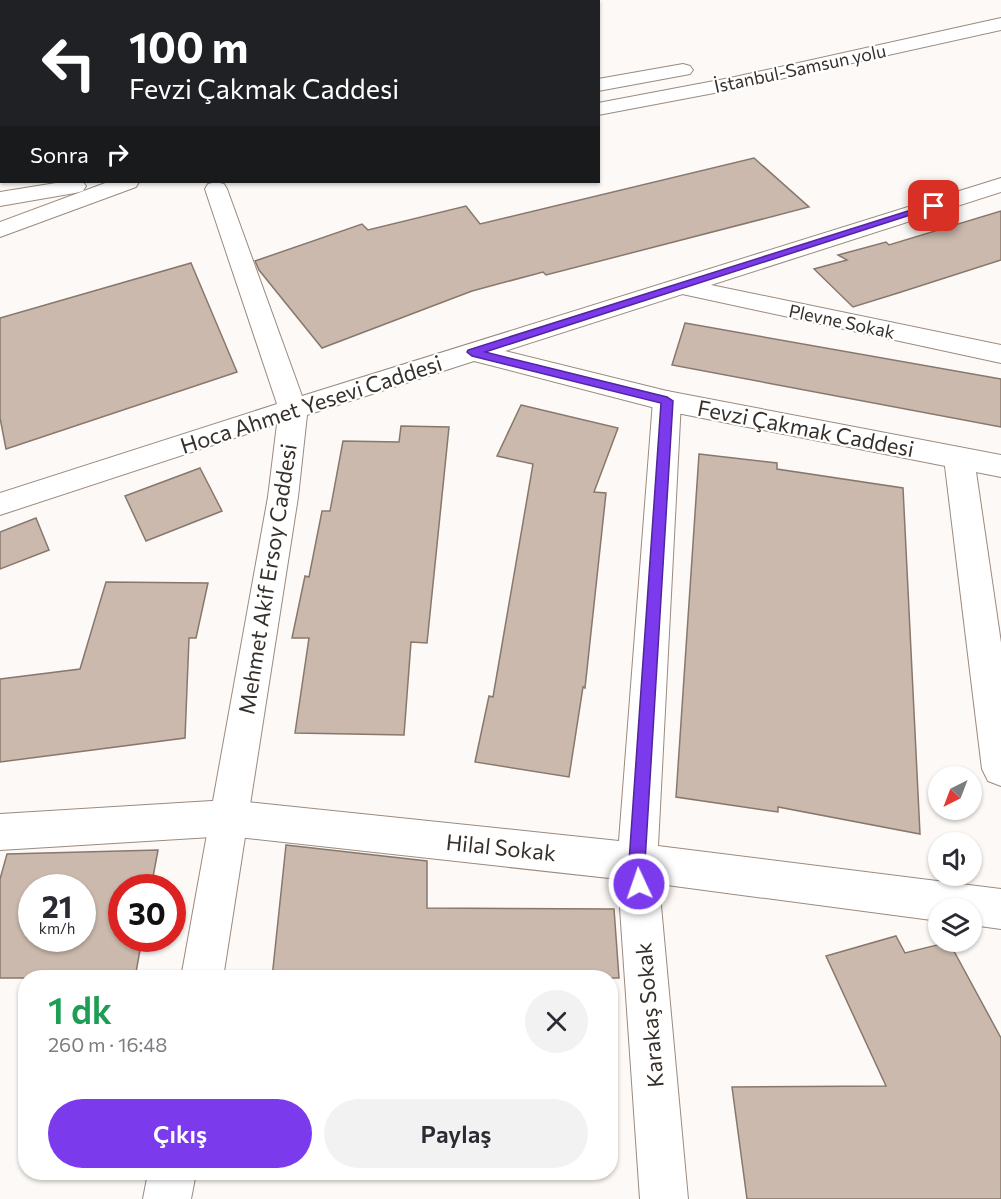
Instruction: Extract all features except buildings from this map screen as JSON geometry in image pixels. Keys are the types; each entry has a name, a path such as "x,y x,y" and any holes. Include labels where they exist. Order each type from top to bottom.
{"main road":[{"name":"İstanbul-Samsun yolu","path":"600,109 730,84 1001,24"},
{"name":"İstanbul-Samsun yolu","path":"600,85 699,67"},
{"path":"0,199 97,183"},
{"path":"0,230 125,183"},
{"name":"Hoca Ahmet Yesevi Caddesi","path":"0,504 1001,185"},
{"name":"Mehmet Akif Ersoy Caddesi","path":"203,970 283,497 293,409 216,189"},
{"name":"Plevne Sokak","path":"682,286 1001,354"},
{"name":"Fevzi Çakmak Caddesi","path":"472,352 667,401 1001,466"},
{"name":"Karakaş Sokak","path":"664,1199 637,862 667,401"},
{"path":"959,458 1001,769"},
{"name":"Hilal Sokak","path":"0,832 228,818 637,862 1001,909"},
{"path":"167,1199 171,1180"}],"route":[{"path":"639,884 637,862 667,401 472,352 934,206"}]}
